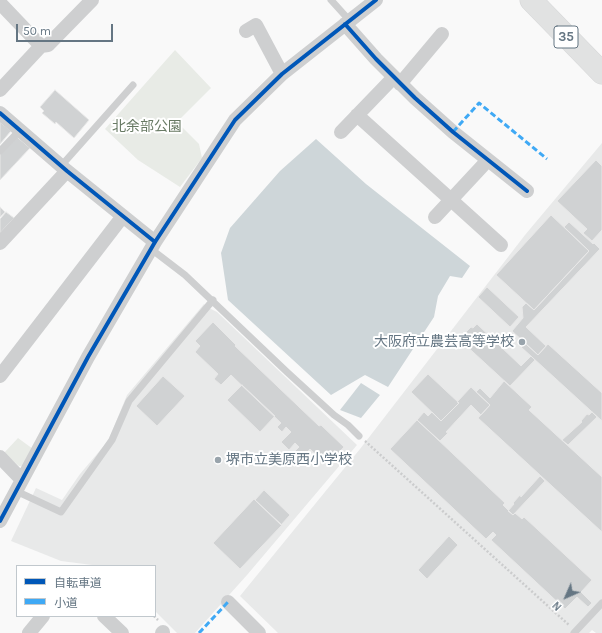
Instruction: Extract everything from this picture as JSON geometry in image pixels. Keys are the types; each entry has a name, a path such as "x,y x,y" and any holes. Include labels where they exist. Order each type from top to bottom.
{"main road":[{"name":"35","path":"531,0 602,73"}],"street":[{"path":"0,90 41,46 48,44 92,0"},
{"path":"0,521 88,357 153,246 235,120 282,74 376,0"},
{"path":"0,4 41,46"},
{"path":"347,22 397,80 453,132 528,190"},
{"path":"246,31 256,25 282,74"},
{"path":"341,132 357,115 397,80 442,34"},
{"path":"0,113 64,169 123,216 153,246"},
{"path":"357,115 501,245"},
{"path":"435,217 488,160"},
{"path":"0,243 64,169"},
{"path":"0,376 123,216"},
{"path":"0,457 19,485"},
{"path":"228,602 259,633"},
{"path":"29,633 42,617"},
{"path":"105,617 122,633"}],"lane":[{"path":"331,0 347,22"},
{"path":"64,169 133,85"},
{"path":"0,151 20,130"},
{"path":"153,246 213,300 287,372 359,436"},
{"path":"19,485 61,512 112,440 129,401 213,300"},
{"path":"575,632 602,603"}],"path":[{"path":"359,436 575,632"}],"shaded area":[{"path":"316,139 366,184 470,266 462,278 450,276 438,296 434,317 388,387 365,375 331,395 228,300 221,253 230,228 280,171"},
{"name":"大阪府立農芸高等学校","path":"602,143 602,633 596,633 592,630 589,633 278,633 240,596 360,449 525,235"},
{"name":"堺市立美原西小学校","path":"204,304 217,312 357,445 247,575 195,633 177,633 156,612 156,565 92,565 61,561 11,541 36,488 62,500 80,474 108,441 127,395"},
{"path":"361,383 380,395 361,418 340,410"}],"green space":[{"name":"北余部公園","path":"175,50 211,88 177,122 199,144 202,158 180,187 138,160 105,129"},
{"path":"18,438 33,449 23,466 19,466 4,453"}],"building":[{"path":"55,90 89,120 74,138 56,122 55,124 42,113 44,111 40,107"},
{"path":"0,122 11,131 0,144"},
{"path":"17,137 30,148 0,180 0,155"},
{"path":"596,160 602,166 602,230 592,241 583,233 587,229 557,201"},
{"path":"0,207 5,212 0,217"},
{"path":"6,212 14,218 0,233 0,219"},
{"path":"551,215 589,251 534,310 496,275"},
{"path":"569,222 600,249 526,327 546,346 538,355 512,331 523,318 522,307 526,303 534,310 589,251 564,227"},
{"path":"487,287 519,317 510,327 478,297"},
{"path":"213,322 236,345 235,346 319,426 321,425 344,447 327,465 310,449 300,460 293,453 299,447 295,443 289,450 281,442 291,432 286,427 282,432 277,427 281,423 231,375 221,385 214,379 218,374 195,352 200,346 195,341"},
{"path":"477,324 521,366 531,356 535,360 510,386 461,341 463,339 461,337 471,327 473,328"},
{"path":"525,343 538,355 548,344 602,393 602,421 521,347"},
{"path":"428,374 459,403 441,421 411,392"},
{"path":"163,376 185,396 157,426 136,406"},
{"path":"504,381 532,407 529,410 602,477 602,532 478,418 490,405 476,392 480,388 490,398"},
{"path":"242,385 275,416 260,432 227,400"},
{"path":"471,387 490,405 481,415 471,405 446,432 448,433 440,441 417,420 424,412 428,416 432,412 441,421 459,403 457,402"},
{"path":"592,412 597,417 568,445 562,440 582,422 581,421 587,414 589,415"},
{"path":"417,420 505,503 503,505 513,515 515,513 522,519 524,517 592,580 581,592 592,603 588,607 577,597 565,609 491,540 496,535 493,532 486,539 390,449"},
{"path":"540,476 545,481 513,515 508,511 514,504 513,503 520,495 521,497"},
{"path":"264,490 290,515 281,525 255,500"},
{"path":"254,499 282,525 240,569 213,543"},
{"path":"449,536 458,545 427,579 418,570"}],"marked path":[{"path":"453,132 479,103 547,159"},
{"path":"199,633 228,602"}],"cycle path":[{"path":"0,521 88,357 155,242 235,120 282,74 376,0"},
{"path":"345,24 376,59 415,98 453,132 527,191"},
{"path":"0,113 67,171 155,242"}],"place":[{"name":"大阪府立農芸高等学校","path":"522,342"},
{"name":"堺市立美原西小学校","path":"218,460"}]}
